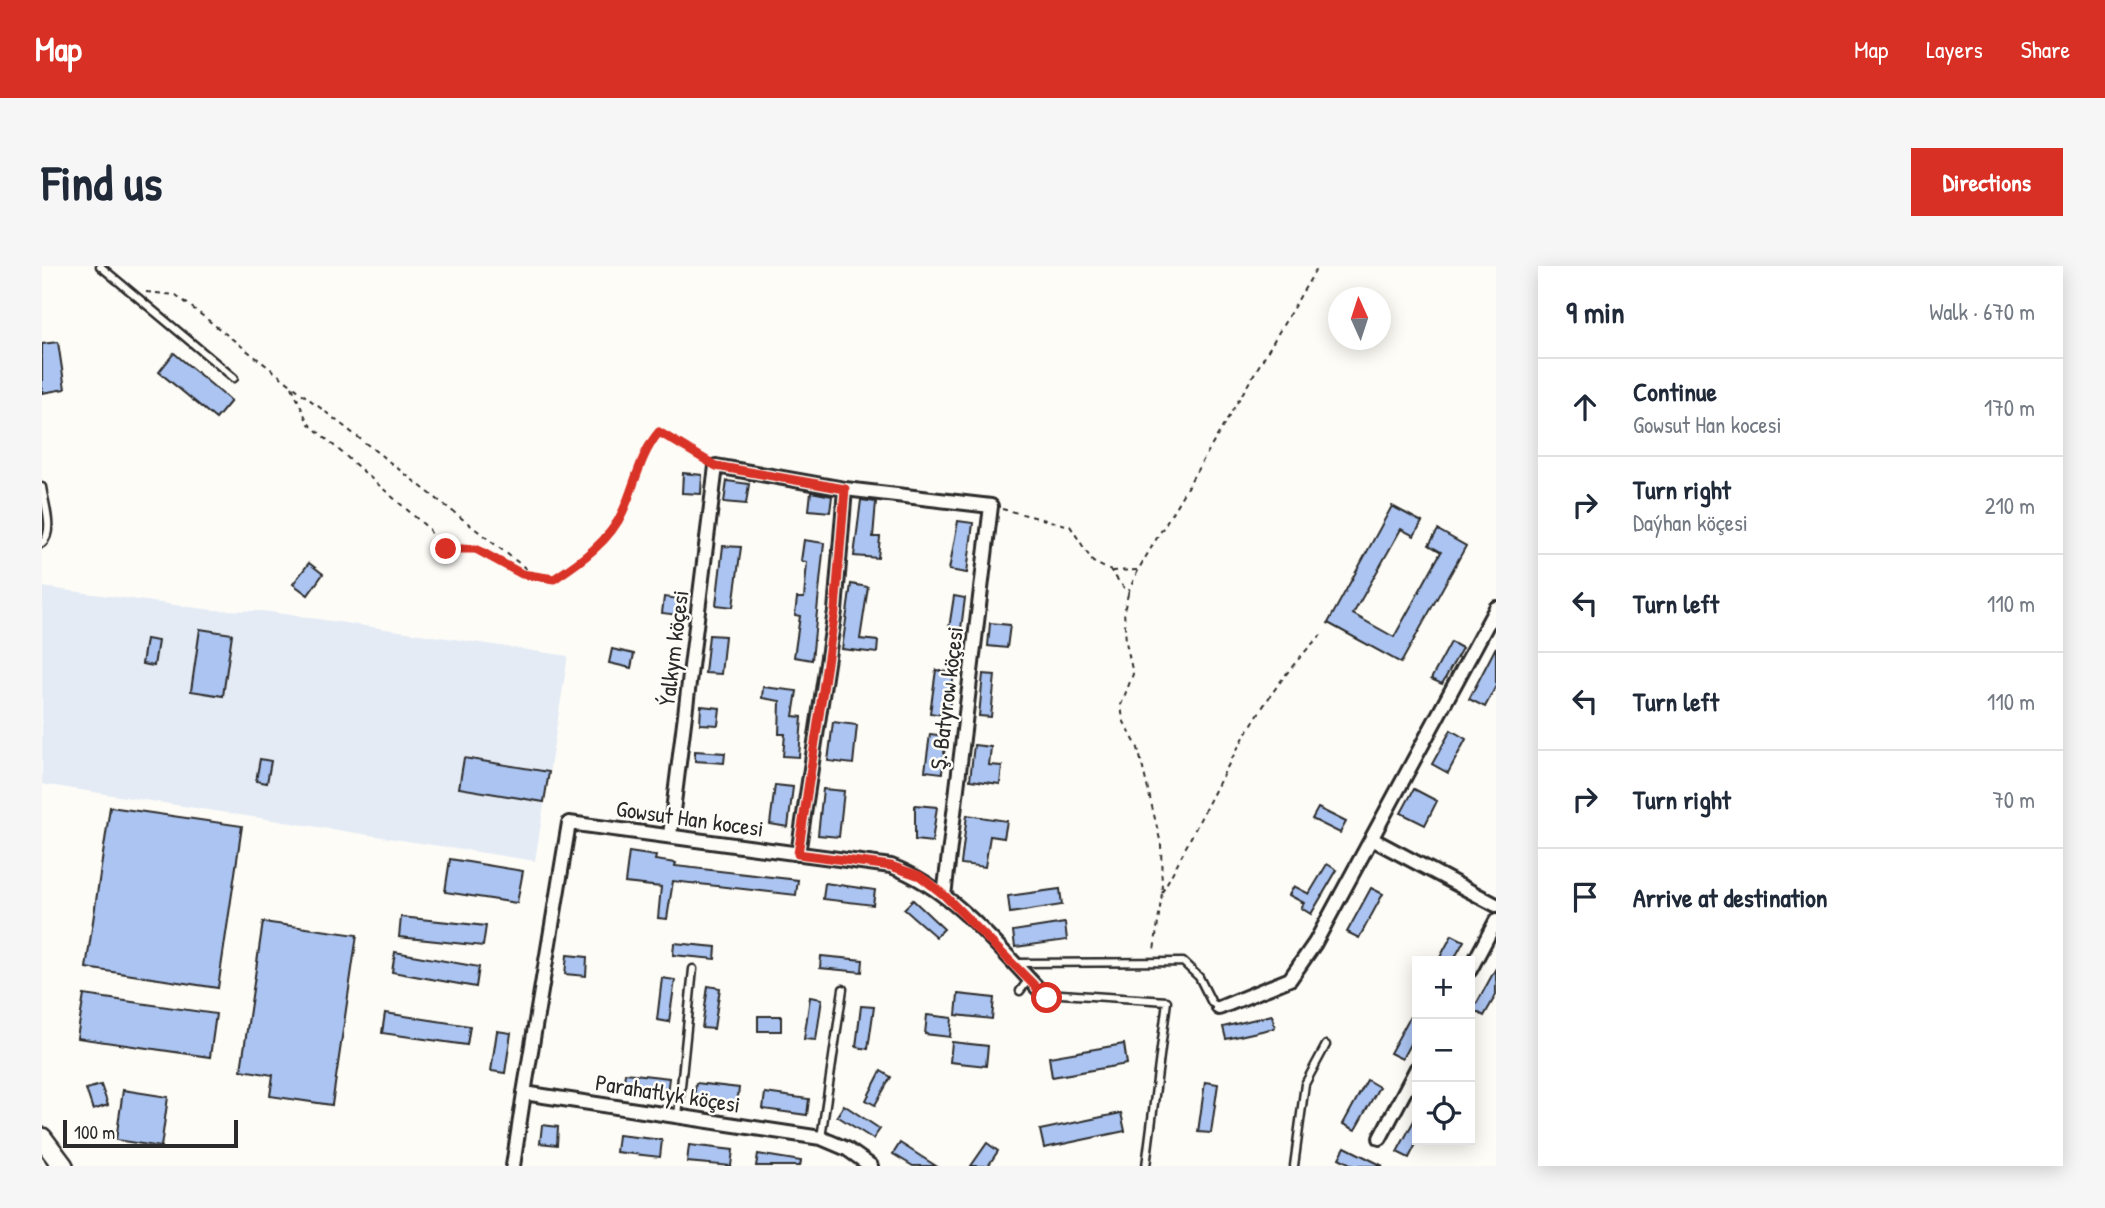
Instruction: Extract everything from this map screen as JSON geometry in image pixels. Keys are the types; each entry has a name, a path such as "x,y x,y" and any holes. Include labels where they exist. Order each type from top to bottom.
{"street":[{"path":"716,466 845,489 991,506"},
{"name":"Ýalkym köçesi","path":"670,835 716,466"},
{"path":"798,854 835,611 845,489"},
{"name":"Ş. Batyrow köçesi","path":"944,895 991,506"},
{"path":"1219,1008 1290,979 1315,943 1496,608"},
{"name":"Gowsut Han kocesi","path":"524,1093 569,824 670,835 891,866 920,876 944,895 1047,998"},
{"path":"1372,839 1496,905"},
{"path":"1475,961 1496,921"},
{"path":"1380,1138 1412,1077"},
{"path":"513,1166 524,1093"},
{"name":"Parahatlyk köçesi","path":"524,1093 821,1138 847,1149 871,1166"},
{"path":"42,1138 63,1166"}],"lane":[{"path":"100,266 233,378"},
{"path":"42,487 49,530 42,543"},
{"path":"1013,963 1183,962 1199,977 1212,1003 1219,1008"},
{"path":"678,1116 693,969"},
{"path":"1020,991 1029,979"},
{"path":"821,1138 843,989"},
{"path":"1061,994 1167,1001 1146,1166"},
{"path":"1294,1166 1305,1084 1326,1045"}],"path":[{"path":"1153,961 1162,893 1161,844 1154,805 1138,748 1123,720 1121,705 1133,674 1126,642 1124,611 1128,593 1138,570 1318,266"},
{"path":"131,292 176,295 538,578"},
{"path":"292,387 308,423 429,529 434,542 431,555 446,549 476,549 522,574 538,578 554,579 586,558 622,515 649,443 659,432 716,466"},
{"path":"991,506 1070,526 1093,562 1111,571 1128,593"},
{"path":"1111,571 1138,570"},
{"path":"1162,893 1247,735 1288,671 1321,635"}],"shaded area":[{"path":"42,587 212,610 263,611 568,656 535,861 42,784"}],"building":[{"path":"58,342 65,389 42,393 42,344"},
{"path":"174,353 231,401 216,419 159,372"},
{"path":"683,473 702,475 701,494 682,493"},
{"path":"727,481 749,484 746,504 724,502"},
{"path":"811,492 832,496 830,512 809,510"},
{"path":"861,500 876,502 873,537 880,537 878,558 854,556"},
{"path":"1392,506 1422,522 1414,536 1401,529 1353,614 1394,637 1441,552 1429,545 1438,530 1466,546 1401,663 1328,623"},
{"path":"958,521 973,523 967,573 949,570"},
{"path":"804,540 824,543 812,660 794,657 800,616 795,615 797,598 804,598 807,562 801,561"},
{"path":"723,546 741,547 733,607 716,605"},
{"path":"309,563 323,574 308,595 293,584"},
{"path":"851,584 868,587 860,639 878,641 877,653 842,649"},
{"path":"954,596 965,598 961,629 949,628"},
{"path":"664,597 680,599 678,615 662,613"},
{"path":"990,623 1010,625 1007,648 988,646"},
{"path":"200,629 232,634 223,696 191,691"},
{"path":"709,635 725,636 721,674 705,673"},
{"path":"146,639 158,641 154,666 142,664"},
{"path":"1451,642 1462,648 1442,684 1431,679"},
{"path":"1496,647 1496,686 1485,707 1469,699"},
{"path":"612,649 634,654 631,668 609,663"},
{"path":"936,670 954,673 948,716 930,713"},
{"path":"983,674 995,675 991,717 979,716"},
{"path":"763,687 797,691 793,716 802,717 799,757 783,756 785,734 779,734 780,701 762,698"},
{"path":"701,706 720,708 718,725 700,724"},
{"path":"833,722 857,725 853,764 828,761"},
{"path":"1451,730 1466,739 1448,773 1432,764"},
{"path":"930,734 946,736 942,773 925,771"},
{"path":"974,745 991,747 989,765 1002,766 1000,784 970,780"},
{"path":"695,751 725,753 724,763 695,761"},
{"path":"464,758 549,772 544,802 459,788"},
{"path":"260,759 271,761 267,783 256,781"},
{"path":"775,785 793,787 788,827 770,824"},
{"path":"823,789 844,791 839,837 818,835"},
{"path":"1414,789 1437,801 1425,825 1401,813"},
{"path":"915,805 937,807 932,842 915,840"},
{"path":"110,807 242,826 218,988 86,968"},
{"path":"1318,808 1346,822 1340,833 1312,819"},
{"path":"967,815 1007,821 1004,838 990,836 985,867 961,864"},
{"path":"629,852 656,856 655,860 676,863 675,866 798,880 796,895 673,881 667,919 658,918 661,887 625,883"},
{"path":"450,859 523,871 517,903 445,892"},
{"path":"1327,864 1337,870 1311,914 1301,908 1304,903 1289,895 1294,886 1309,894"},
{"path":"825,883 875,890 873,905 823,899"},
{"path":"1371,888 1383,894 1359,938 1347,932"},
{"path":"1060,889 1062,905 1010,913 1008,896"},
{"path":"913,900 944,929 936,937 904,909"},
{"path":"401,917 486,926 483,946 399,937"},
{"path":"263,922 357,935 332,1105 270,1096 273,1075 241,1070"},
{"path":"1065,923 1067,940 1015,947 1013,931"},
{"path":"1452,935 1464,941 1456,956 1441,956"},
{"path":"674,943 716,947 715,959 673,955"},
{"path":"395,952 479,967 476,987 392,972"},
{"path":"567,955 587,957 586,976 565,974"},
{"path":"821,956 863,960 862,972 820,968"},
{"path":"1496,968 1496,995 1484,1016 1475,1011"},
{"path":"662,978 675,980 669,1022 657,1020"},
{"path":"708,986 720,988 714,1029 702,1028"},
{"path":"958,994 994,998 992,1019 956,1015"},
{"path":"84,995 216,1014 210,1057 77,1038"},
{"path":"810,997 822,999 816,1040 804,1039"},
{"path":"861,1006 874,1007 868,1049 856,1047"},
{"path":"385,1013 470,1026 467,1045 382,1033"},
{"path":"1412,1013 1412,1040 1402,1059 1390,1053"},
{"path":"927,1015 952,1018 950,1037 925,1034"},
{"path":"1272,1015 1275,1028 1226,1039 1223,1027"},
{"path":"758,1016 781,1016 781,1031 758,1031"},
{"path":"497,1031 511,1033 505,1073 491,1071"},
{"path":"952,1042 988,1046 986,1066 950,1062"},
{"path":"1124,1044 1127,1064 1052,1077 1049,1057"},
{"path":"881,1071 891,1077 875,1105 866,1100"},
{"path":"625,1073 669,1078 667,1094 623,1089"},
{"path":"1367,1080 1379,1087 1355,1130 1343,1124"},
{"path":"1205,1082 1218,1084 1211,1133 1198,1132"},
{"path":"696,1083 739,1088 737,1104 694,1099"},
{"path":"101,1085 108,1105 93,1110 86,1089"},
{"path":"123,1090 168,1097 161,1147 116,1140"},
{"path":"765,1093 809,1099 807,1115 763,1109"},
{"path":"844,1105 880,1129 873,1139 837,1116"},
{"path":"1121,1113 1125,1131 1044,1148 1040,1130"},
{"path":"1412,1124 1412,1145 1416,1145 1409,1158 1397,1152"},
{"path":"542,1125 558,1127 557,1145 540,1143"},
{"path":"618,1135 662,1140 660,1157 616,1152"},
{"path":"900,1143 936,1166 913,1166 893,1154"},
{"path":"987,1143 998,1151 988,1166 971,1166"},
{"path":"689,1145 733,1150 731,1166 687,1162"},
{"path":"1345,1147 1383,1166 1354,1166 1339,1158"},
{"path":"758,1154 801,1161 800,1166 756,1166"}],"route":[{"path":"446,549 476,549 522,574 554,579 586,558 622,515 649,443 659,432 716,466 845,489 835,611 798,854 891,866 920,876 944,895 1047,998"}]}
